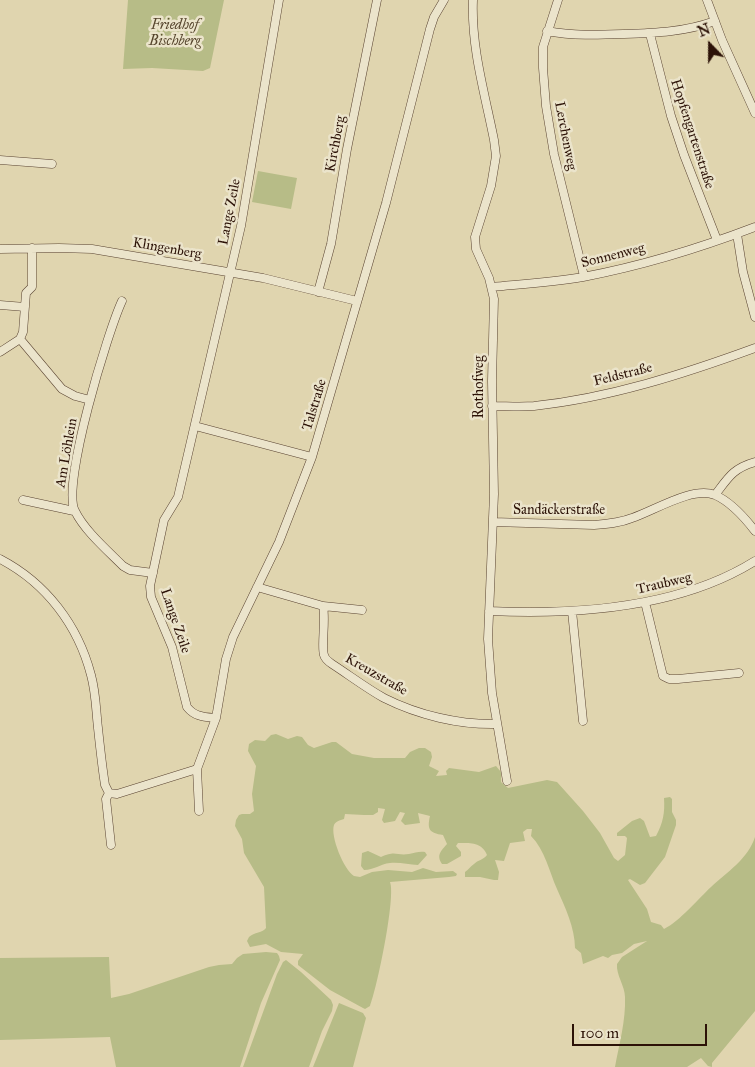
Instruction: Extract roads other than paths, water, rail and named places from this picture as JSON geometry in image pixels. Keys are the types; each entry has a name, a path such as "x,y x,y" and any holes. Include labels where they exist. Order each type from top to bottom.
{"street":[{"name":"Lange Zeile","path":"216,718 192,714 187,707 172,647 151,597 150,586 164,520 178,497 241,226 279,0"},
{"name":"Kirchberg","path":"318,292 331,244 347,149 377,0"},
{"name":"Talstraße","path":"199,811 198,769 216,718 226,659 233,637 279,542 312,457 386,203 430,29 434,17 444,0"},
{"name":"Rothofweg","path":"473,0 474,44 496,156 491,186 475,237 476,249 492,287 494,299 492,406 493,522 489,611 490,668 507,781"},
{"name":"Lerchenweg","path":"558,0 543,47 546,106 554,154 584,276"},
{"path":"706,0 755,113"},
{"path":"547,32 588,36 650,34 673,32 715,21"},
{"name":"Hopfengartenstraße","path":"650,34 671,116 717,240"},
{"path":"0,160 52,164"},
{"name":"Sonnenweg","path":"492,287 584,276 648,261 755,227"},
{"path":"737,234 745,279 755,317"},
{"path":"0,352 20,339 23,332 26,293 32,287 32,248"},
{"name":"Klingenberg","path":"0,249 92,249 263,278 357,301"},
{"name":"Am Löhlein","path":"23,500 74,511 71,494 74,473 90,400 114,318 122,301"},
{"path":"0,305 24,307"},
{"path":"20,339 62,389 75,396 90,400"},
{"name":"Feldstraße","path":"492,406 532,406 600,395 706,366 755,348"},
{"path":"195,426 312,457"},
{"path":"755,462 737,469 715,495 744,517 755,531"},
{"name":"Sandäckerstraße","path":"493,522 594,526 629,520 693,494 706,493 715,495"},
{"path":"74,511 122,566 130,570 153,573"},
{"path":"0,559 15,567 48,595 61,610 79,640 91,675 95,694 105,785 109,793"},
{"name":"Traubweg","path":"489,611 572,610 645,602 706,586 728,577 755,562"},
{"path":"258,587 323,606 362,610"},
{"path":"645,602 663,676 669,679 678,679 739,672"},
{"name":"Kreuzstraße","path":"323,606 325,625 323,651 326,659 332,664 385,698 416,711 471,723 497,724"},
{"path":"572,610 583,721"},
{"path":"109,793 117,794 198,769"},
{"path":"109,793 106,799 111,845"}],"park label":[{"name":"Friedhof Bischberg","path":"175,34"}]}
